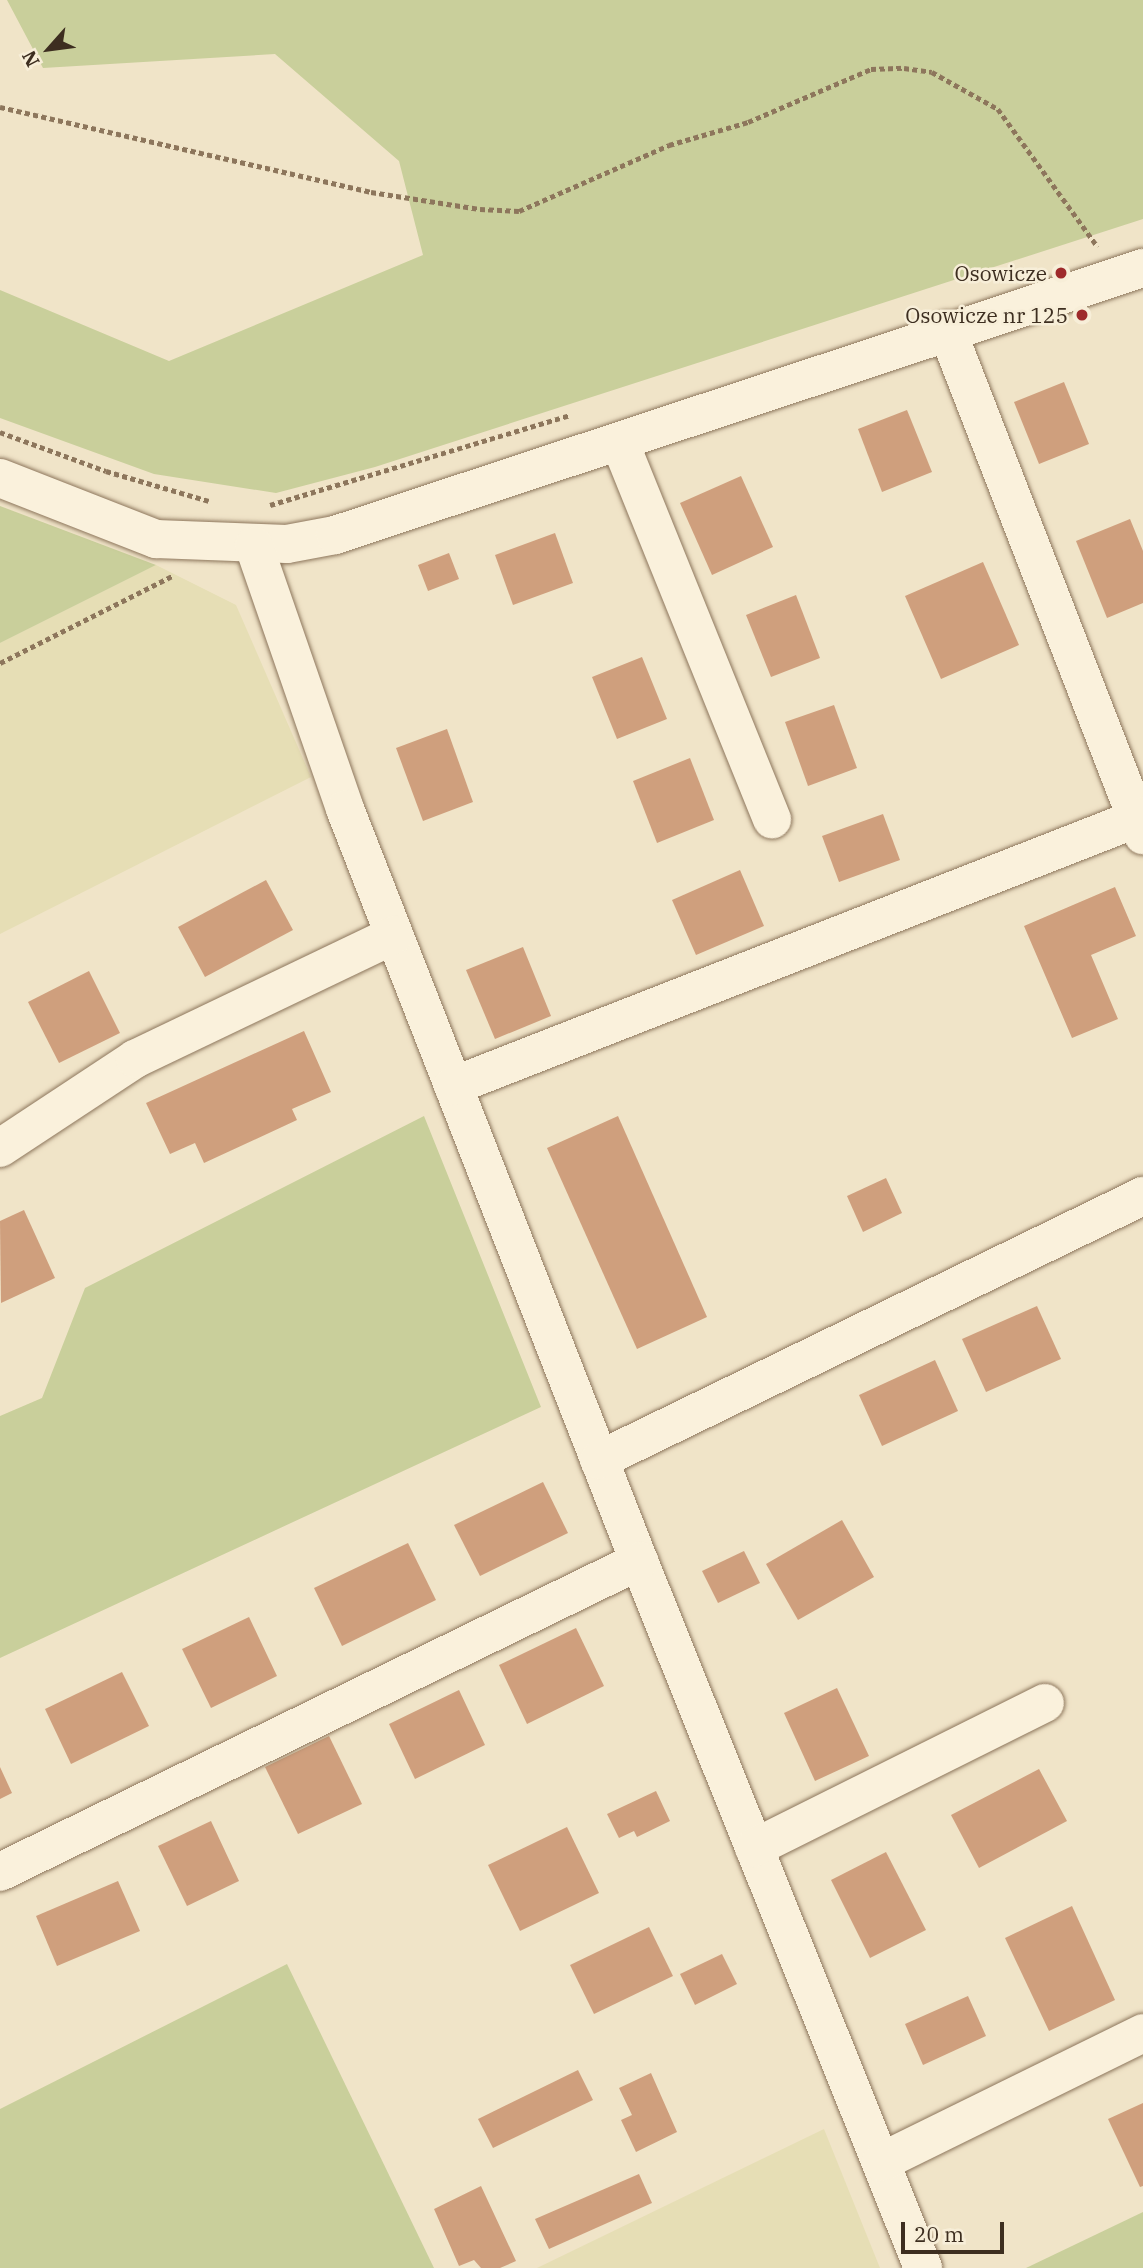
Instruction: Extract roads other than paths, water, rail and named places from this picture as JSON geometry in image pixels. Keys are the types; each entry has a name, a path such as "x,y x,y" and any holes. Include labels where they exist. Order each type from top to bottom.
{"street":[{"path":"0,478 156,539 254,546 335,535 621,443 947,330 1132,271"},
{"path":"453,1086 1141,823 947,330"},
{"path":"621,443 772,820"},
{"path":"254,546 345,808 394,935 639,1561 923,2268"},
{"path":"0,1148 135,1059 394,935"},
{"path":"599,1460 1143,1195"},
{"path":"0,1871 639,1561"},
{"path":"754,1848 1045,1703"},
{"path":"881,2162 1143,2033"}],"place":[{"name":"Osowicze","path":"1061,273"},
{"name":"Osowicze nr 125","path":"1082,315"}]}
